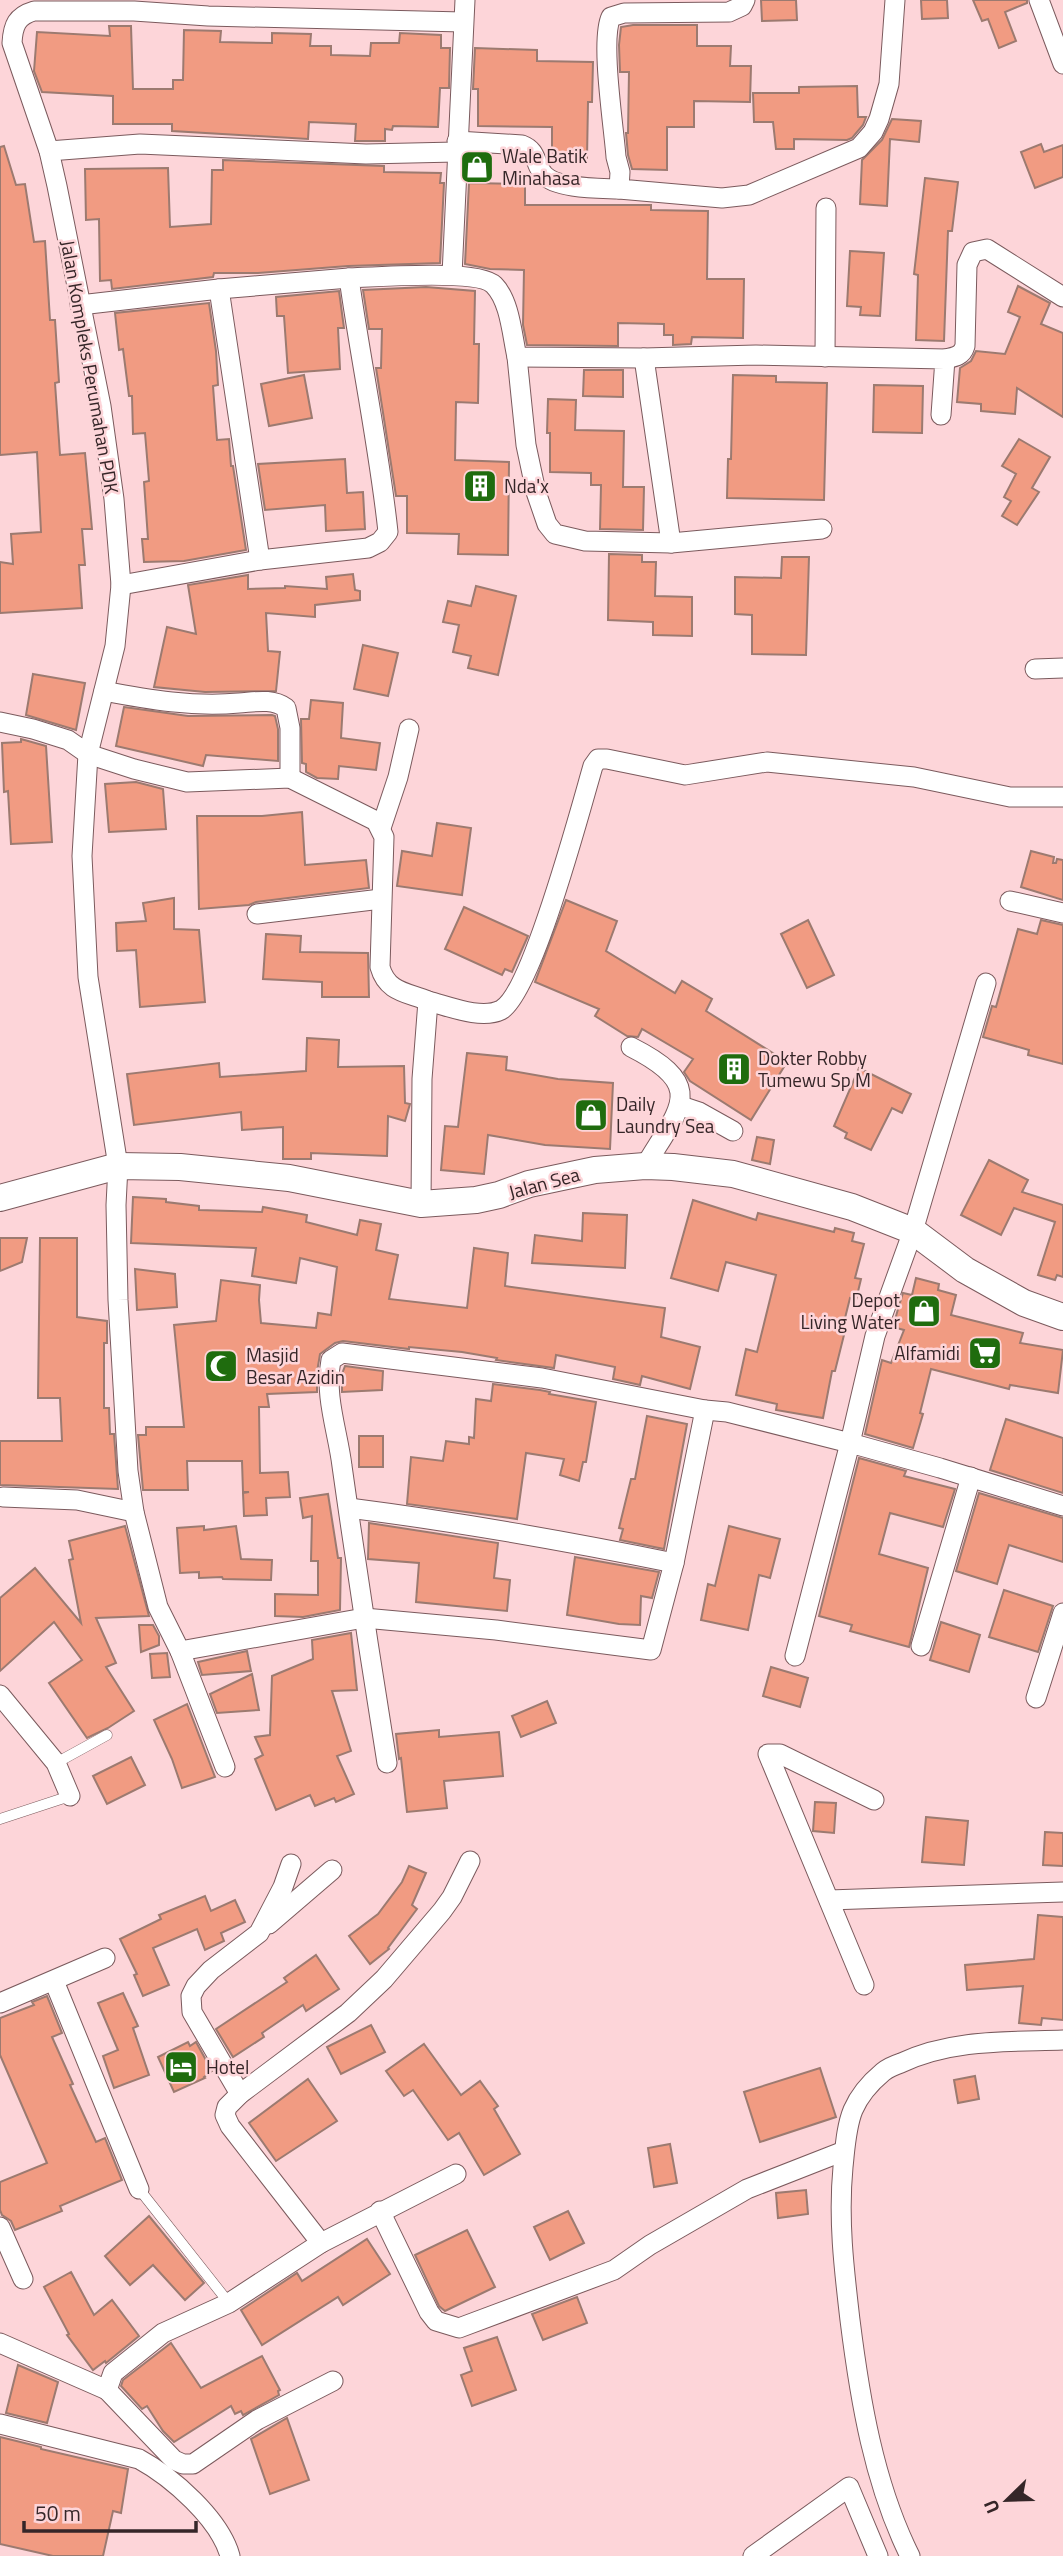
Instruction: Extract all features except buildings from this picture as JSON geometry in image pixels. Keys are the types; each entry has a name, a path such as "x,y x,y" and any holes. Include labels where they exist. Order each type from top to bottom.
{"main road":[{"name":"Jalan Sea","path":"0,1198 118,1166 180,1167 289,1178 421,1204 476,1200 529,1184 582,1173 645,1166 733,1174 852,1207 913,1231 965,1270 1024,1303 1063,1317"}],"street":[{"path":"452,275 465,0"},
{"path":"619,190 620,172 616,157 607,50 608,24 611,17 624,13 729,12 742,6 745,0"},
{"path":"49,151 140,144 366,154 457,146 522,145 534,153 542,173 549,179 576,187 722,198 749,194 859,148 873,132 889,84 895,0"},
{"path":"1039,0 1063,64"},
{"name":"Jalan Kompleks Perumahan PDK","path":"225,1767 180,1651 158,1607 134,1512 128,1471 120,1349 116,1205 118,1166 88,977 82,856 88,754 115,646 121,585 114,499 101,406 49,151 12,43 15,24 25,14 34,11 463,22"},
{"path":"825,357 826,208"},
{"path":"517,357 957,357 963,353 965,346 967,265 973,252 987,249 1063,297"},
{"path":"80,305 349,278 452,275 486,278 495,285 502,297 517,357 526,445 536,492 547,524 555,534 585,541 671,543 822,529"},
{"path":"121,585 260,559 368,548 380,542 388,533 382,474 362,373 349,278"},
{"path":"219,289 260,559"},
{"path":"644,359 671,543"},
{"path":"941,415 946,359"},
{"path":"1035,669 1063,668"},
{"path":"104,691 166,703 280,703 286,708 290,727 290,778"},
{"path":"0,722 68,740 88,754 134,769 187,782 290,778 376,821 384,837 380,967 383,979 389,986 428,1001 485,1013 499,1011 511,1002 525,976 551,904 593,766 598,759 685,775 767,762 914,777 1010,797 1063,797"},
{"path":"381,828 398,777 409,729"},
{"path":"257,914 381,899"},
{"path":"1010,901 1063,913"},
{"path":"795,1656 875,1336 913,1231 986,984"},
{"path":"421,1204 422,1079 428,1001"},
{"path":"631,1047 657,1060 674,1075 681,1091 681,1106 645,1166"},
{"path":"681,1106 699,1112 733,1131"},
{"path":"387,1763 331,1405 331,1360 342,1353 542,1378 727,1412 850,1443 1063,1506"},
{"path":"180,1651 364,1618 496,1630 651,1650 674,1563 705,1410"},
{"path":"921,1646 971,1477"},
{"path":"3,1497 77,1500 134,1512"},
{"path":"349,1508 540,1536 674,1563"},
{"path":"1037,1698 1063,1613"},
{"path":"0,1695 56,1763 70,1796"},
{"path":"864,1986 768,1754 780,1754 874,1800"},
{"path":"321,2243 230,2126 225,2115 227,2107 240,2094 348,2013 384,1979 442,1912 470,1861"},
{"path":"259,1933 283,1887 291,1864"},
{"path":"240,2094 192,2012 191,1996 196,1986 211,1970 332,1870"},
{"path":"829,1899 1063,1892"},
{"path":"0,2003 105,1958"},
{"path":"54,1981 139,2189"},
{"path":"911,2556 883,2488 855,2357 842,2257 840,2194 844,2151 853,2110 866,2090 885,2070 911,2058 969,2044 1063,2040"},
{"path":"380,2211 429,2312 436,2321 459,2328 614,2270 650,2245 747,2189 844,2151"},
{"path":"107,2390 113,2373 163,2333 229,2303 321,2243 456,2174"},
{"path":"0,2227 23,2279"},
{"path":"0,2343 107,2390 174,2460 183,2464 193,2464 257,2420 333,2381"},
{"path":"0,2424 139,2459 153,2466 214,2523 224,2538 230,2556"},
{"path":"753,2556 849,2487 878,2556"}],"lane":[{"path":"56,1763 107,1735"},
{"path":"0,1819 70,1796"},
{"path":"139,2189 229,2303"}],"place":[{"name":"Wale Batik Minahasa","path":"477,167"},
{"name":"Nda'x","path":"480,486"},
{"name":"Dokter Robby Tumewu Sp M","path":"734,1069"},
{"name":"Daily Laundry Sea","path":"591,1115"},
{"name":"Depot Living Water","path":"924,1311"},
{"name":"Alfamidi","path":"985,1353"},
{"name":"Masjid Besar Azidin","path":"221,1366"},
{"name":"Hotel","path":"181,2067"}]}
